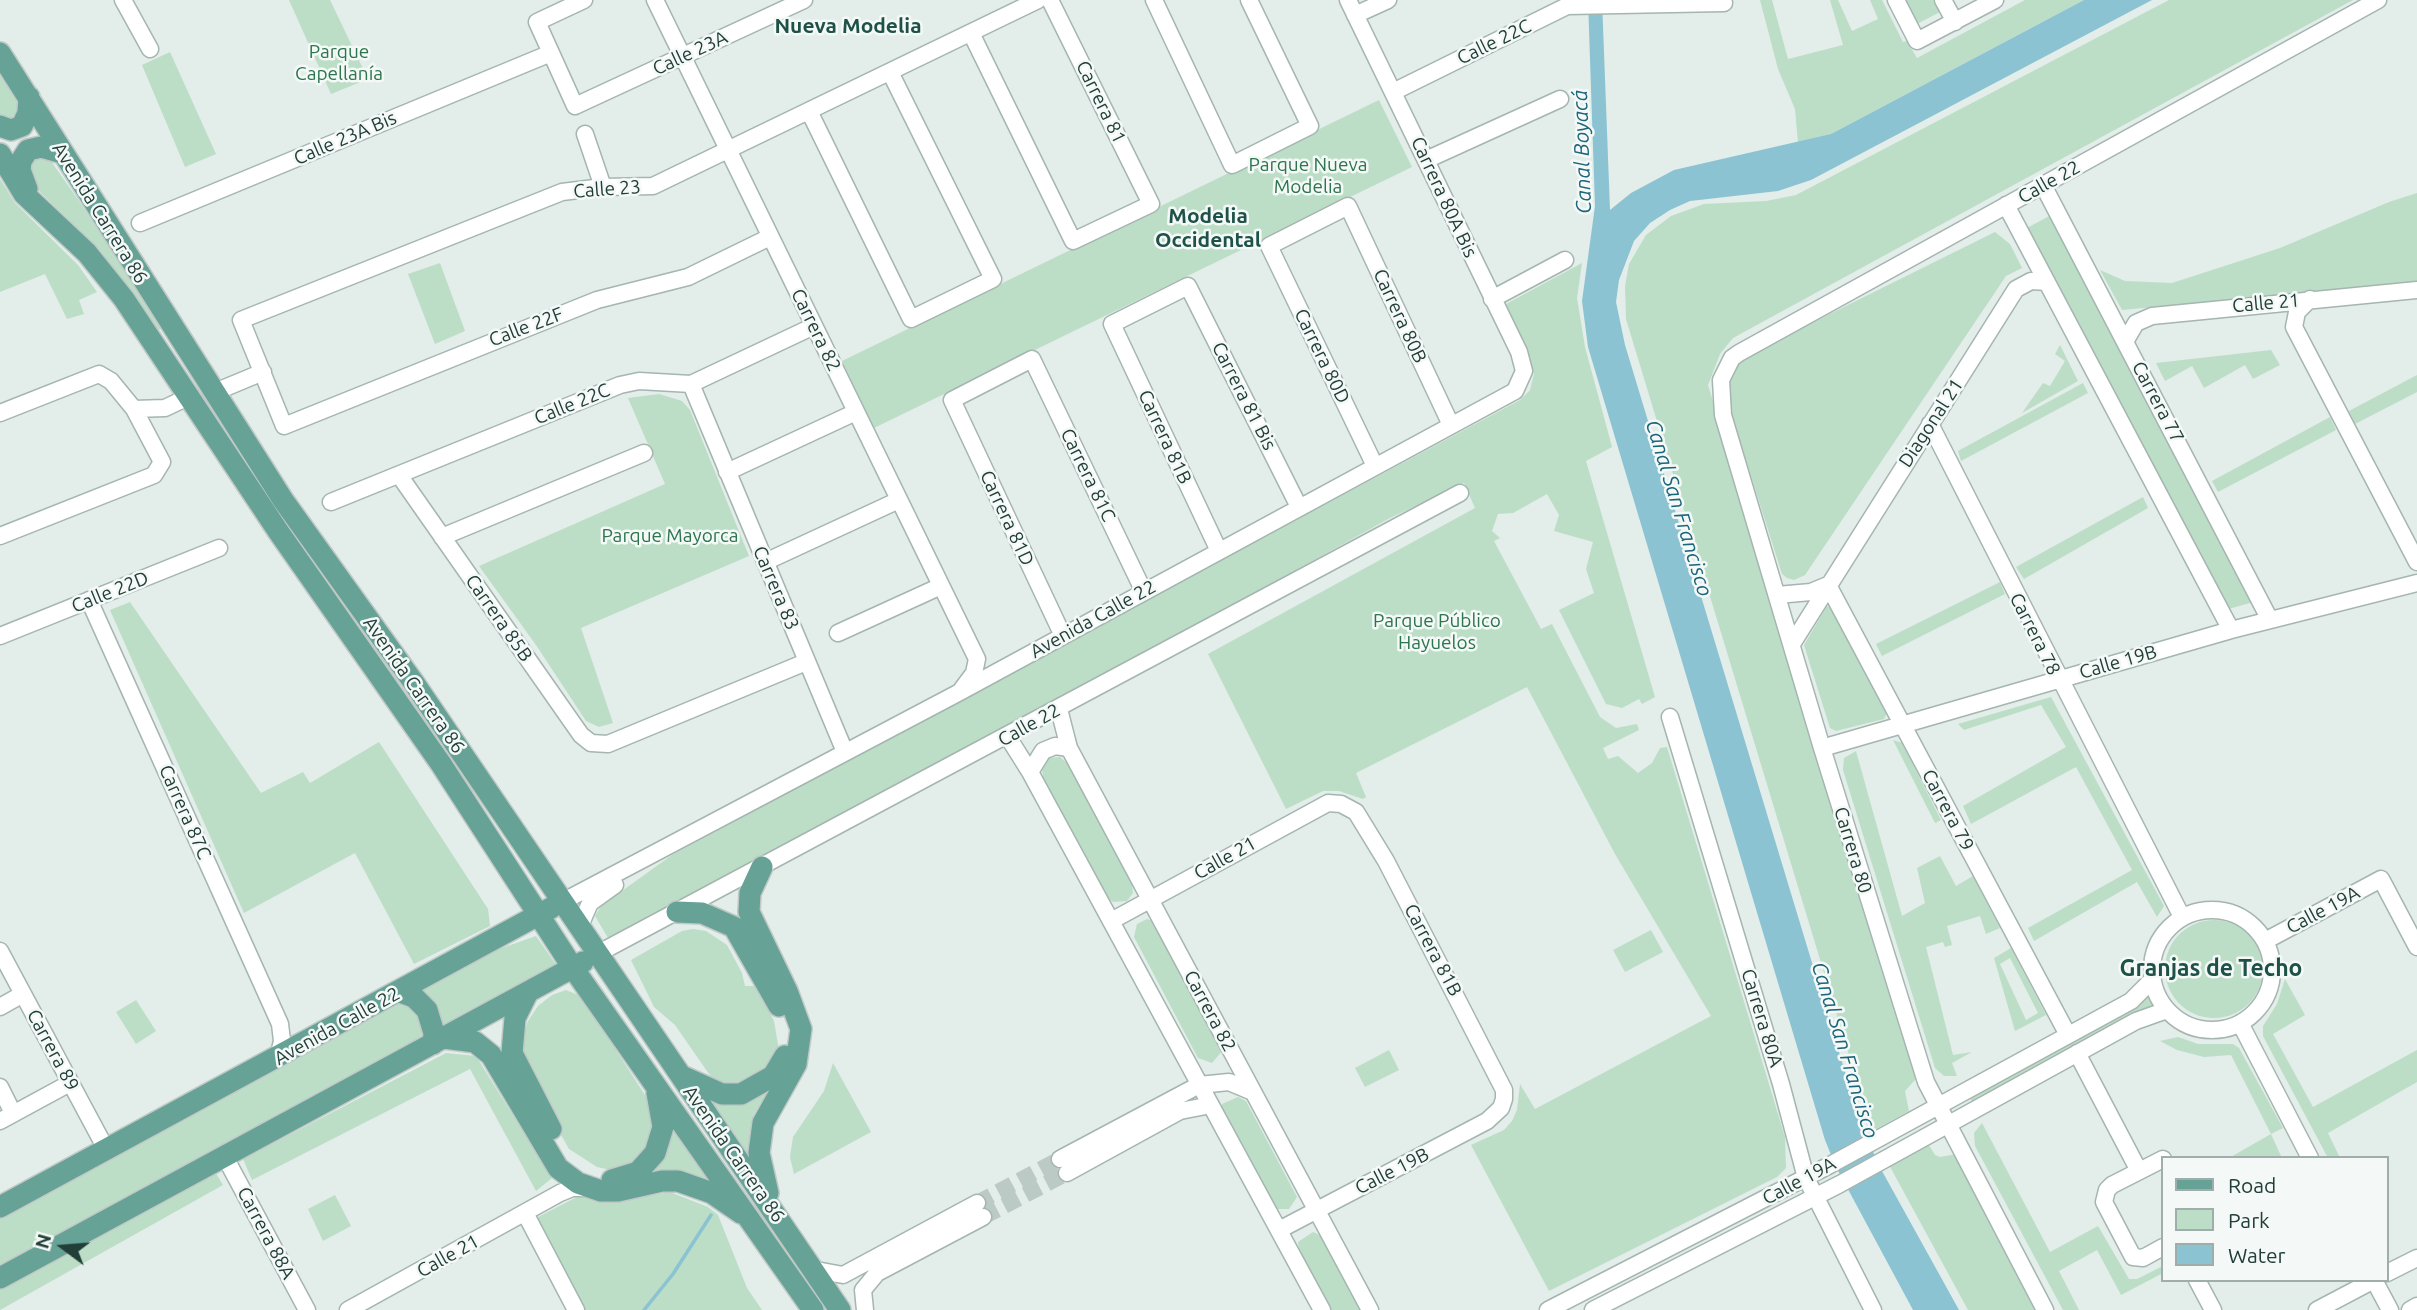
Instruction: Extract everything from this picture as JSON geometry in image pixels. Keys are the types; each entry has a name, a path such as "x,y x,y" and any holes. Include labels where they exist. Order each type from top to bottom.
{"main road":[{"name":"Avenida Carrera 86","path":"0,53 283,500 414,683 840,1310"},
{"path":"0,126 11,130 22,126 28,113 29,97"},
{"path":"32,202 20,170 23,155 33,147 62,153"},
{"name":"Avenida Carrera 86","path":"0,154 32,202 102,270 406,711 573,968 813,1310"},
{"path":"761,867 752,886 749,912 787,991 801,1029 796,1064 763,1123 759,1153 771,1205"},
{"name":"Avenida Calle 22","path":"0,1207 562,902"},
{"path":"677,912 702,913 729,923 740,932 788,1021 789,1032 784,1060 773,1076 750,1091 722,1094 677,1073"},
{"path":"0,1278 597,954"},
{"path":"400,992 414,997 427,1010 439,1041"},
{"path":"528,992 515,1018 512,1053 552,1132 571,1162 584,1173 597,1178 620,1179 638,1172 649,1163 663,1127 653,1081"},
{"path":"439,1041 475,1042 491,1055 558,1168 589,1188 618,1191 663,1181 678,1181 712,1193 751,1220"}],"street":[{"path":"123,0 150,48"},
{"path":"551,53 537,22 584,0"},
{"name":"Carrera 82","path":"655,0 976,659"},
{"name":"Calle 23A","path":"551,53 575,106 804,0"},
{"name":"Calle 23","path":"263,373 242,320 562,192 603,187 653,186 1038,0"},
{"name":"Carrera 81","path":"971,33 1073,241 1151,204 1050,0"},
{"path":"1154,0 1233,165 1310,126 1249,0"},
{"name":"Carrera 80A Bis","path":"1348,0 1523,363 1523,378 1511,394"},
{"path":"1355,15 1388,0"},
{"path":"1896,0 1917,41 1995,0"},
{"path":"1943,0 1955,22"},
{"name":"Calle 22","path":"1725,369 1739,353 2378,0"},
{"name":"Calle 22C","path":"1393,92 1567,6 1724,3"},
{"name":"Calle 23A Bis","path":"140,223 551,53"},
{"path":"809,111 912,319 993,279 890,72"},
{"path":"1426,160 1560,99"},
{"path":"585,134 603,187"},
{"name":"Carrera 77","path":"2043,185 2270,620"},
{"path":"2006,205 2231,630"},
{"name":"Carrera 80B","path":"1269,246 1349,206 1451,425"},
{"name":"Calle 22F","path":"263,373 284,426 597,300 676,282 771,237"},
{"name":"Carrera 80D","path":"1269,246 1375,466"},
{"path":"1492,299 1565,260"},
{"name":"Diagonal 21","path":"1792,644 2016,289 2031,281 2047,282"},
{"name":"Carrera 81B","path":"1188,286 1112,324 1219,551"},
{"name":"Carrera 81 Bis","path":"1188,286 1299,507"},
{"name":"Calle 21","path":"2126,340 2136,323 2152,316 2417,290"},
{"path":"2310,299 2297,312 2294,327 2417,562"},
{"name":"Calle 22C","path":"331,502 620,385 639,381 691,384 814,326"},
{"name":"Carrera 81D","path":"1032,359 952,400 1063,636"},
{"name":"Carrera 81C","path":"1032,359 1144,592"},
{"name":"Carrera 80","path":"1725,369 1719,389 1723,415 1822,748 1922,1069 1937,1105 2045,1310"},
{"path":"215,392 263,373"},
{"path":"0,413 99,374 111,381 134,409 153,440 162,467 154,475 0,536"},
{"name":"Carrera 83","path":"691,384 845,752"},
{"name":"Avenida Calle 22","path":"562,902 958,693 1511,394"},
{"path":"134,409 165,408 188,397"},
{"path":"153,440 165,408"},
{"path":"727,472 856,412"},
{"name":"Carrera 78","path":"1930,424 2058,680 2182,918"},
{"path":"442,537 644,453"},
{"name":"Carrera 85B","path":"399,475 581,735 596,746 608,744 806,662"},
{"name":"Calle 22","path":"597,954 1008,737 1460,493"},
{"path":"765,562 899,500"},
{"name":"Calle 22D","path":"0,636 219,548"},
{"name":"Calle 19B","path":"1822,748 2231,630 2417,583"},
{"path":"1777,596 1811,592 1828,585"},
{"name":"Carrera 79","path":"1828,585 2068,1035"},
{"path":"838,633 941,586"},
{"name":"Carrera 87C","path":"89,600 280,1024 282,1041 278,1058"},
{"path":"958,693 971,680 976,659 992,665 1014,663"},
{"name":"Carrera 82","path":"1059,709 1069,748 1370,1310"},
{"name":"Carrera 80A","path":"1671,717 1782,1084 1806,1178 1813,1197 1873,1310"},
{"path":"1008,737 1030,772 1322,1310"},
{"path":"1030,772 1043,751 1055,746 1069,748"},
{"name":"Calle 21","path":"1111,921 1328,803 1341,804"},
{"name":"Carrera 81B","path":"1341,804 1356,812 1432,948 1504,1090 1501,1108"},
{"name":"Avenida Calle 22","path":"579,928 585,909 598,895 640,871 674,843"},
{"name":"Calle 19A","path":"2265,940 2381,880 2417,947"},
{"path":"2212,909 2228,911 2243,918 2265,940 2272,967 2267,994 2261,1005 2240,1024 2225,1029 2201,1029 2179,1021 2167,1010 2152,979 2152,961 2157,944 2168,929 2182,918 2212,909"},
{"name":"Carrera 89","path":"0,951 106,1149"},
{"name":"Calle 19A","path":"1548,1310 1806,1178 2131,1001 2152,979"},
{"path":"0,1007 23,995"},
{"name":"Calle 19A","path":"1593,1310 1840,1184 2143,1017 2167,1010"},
{"path":"280,1024 312,1039"},
{"path":"2240,1024 2309,1156"},
{"path":"2077,1053 2139,1171"},
{"path":"1210,1105 1180,1111 1063,1166 1199,1085 1229,1082 1253,1092"},
{"path":"0,1087 7,1117 70,1083"},
{"name":"Calle 19B","path":"1279,1230 1487,1121 1501,1108"},
{"name":"Carrera 88A","path":"225,1157 307,1310"},
{"path":"2162,1160 2107,1190 2104,1202 2133,1257 2143,1258 2162,1248"},
{"path":"547,1201 560,1178 558,1168"},
{"name":"Calle 21","path":"348,1310 572,1188 589,1188"},
{"path":"811,1269 843,1275 980,1210 877,1273 863,1290 864,1310"},
{"path":"525,1213 576,1310"},
{"path":"2389,1272 2417,1258"},
{"path":"2198,1282 2213,1310"},
{"path":"2317,1310 2370,1282"},
{"path":"2375,1282 2390,1310"},
{"path":"2410,1310 2417,1306"}],"green space":[{"name":"Parque Capellanía","path":"289,0 330,0 368,79 331,94"},
{"path":"1760,0 1772,0 1788,59 1843,45 1830,0 1838,0 1852,31 1878,19 1870,0 1882,0 1903,42 1907,41 1917,58 2025,0 2084,0 1831,134 1798,143 1795,109 1778,69"},
{"path":"1904,0 1933,0 1940,12 1917,24"},
{"path":"2169,0 2353,0 1733,338 1720,354 1708,385 1916,1079 1905,1091 1909,1111 1872,1131 1626,319 1625,286 1629,264 1646,235 1671,216 1704,204 1766,201 1796,195"},
{"path":"170,52 216,154 185,167 142,65"},
{"path":"0,75 20,105 14,123 0,117"},
{"name":"Parque Nueva Modelia","path":"1379,100 1412,167 874,428 842,361"},
{"path":"46,154 163,327 157,331 101,251 38,190 28,172 26,159"},
{"path":"0,179 15,203 78,265 97,292 79,300 84,314 67,319 45,274 0,292"},
{"path":"2417,193 2417,283 2122,310 2100,270 2125,281 2172,283 2280,248"},
{"path":"2053,214 2257,601 2225,610 2025,229"},
{"path":"1995,232 2010,244 2022,268 2006,276 1805,575 1794,580 1787,578 1782,574 1727,400 1728,383 1733,369 1749,354"},
{"path":"440,263 465,331 435,344 408,274"},
{"name":"Parque Público Hayuelos","path":"1582,263 1577,298 1585,347 1612,447 1586,461 1655,697 1642,704 1639,699 1622,708 1606,704 1559,610 1594,593 1586,569 1593,542 1554,531 1559,515 1547,494 1513,513 1498,514 1492,531 1500,538 1494,541 1541,629 1552,624 1600,717 1616,728 1637,724 1639,730 1603,748 1608,759 1618,756 1638,773 1652,763 1660,748 1667,747 1785,1137 1786,1168 1777,1177 1549,1291 1471,1145 1504,1130 1512,1121 1517,1110 1520,1084 1535,1109 1711,1016 1615,854 1527,687 1356,773 1366,797 1363,799 1339,791 1323,791 1286,809 1208,654 1475,508 1464,483 1390,518 608,938 595,916 601,906 672,855 1520,400 1530,390 1534,374 1506,304"},
{"path":"2060,345 2078,381 2022,413 2043,383 2050,386 2065,361 2055,354"},
{"path":"2271,350 2280,365 2253,379 2245,365 2204,388 2192,366 2165,381 2156,363"},
{"path":"2417,375 2417,392 2355,424 2349,411"},
{"path":"2083,383 2088,393 1961,461 1958,451"},
{"name":"Parque Mayorca","path":"659,394 682,401 690,410 749,556 581,628 613,723 599,727 586,721 479,566 665,484 628,398"},
{"path":"2330,417 2336,430 2218,492 2212,481"},
{"path":"2143,497 2148,508 2024,579 2016,567"},
{"path":"2000,582 2005,594 1882,656 1876,644"},
{"path":"130,602 261,793 303,772 310,783 379,742 488,909 490,926 414,964 355,853 244,913 110,610"},
{"path":"1827,606 1831,608 1887,713 1884,719 1836,731 1830,728 1804,645"},
{"path":"2051,697 2164,906 2157,917 2137,882 2034,941 2028,928 2132,870 2076,767 1971,824 1963,806 2066,747 2041,705 1964,730 1958,724"},
{"path":"1893,740 1902,743 1941,820 1935,823"},
{"path":"1856,751 1902,916 1925,903 1917,868 1940,856 1956,886 1973,876 2000,928 1986,934 1980,916 1947,926 1952,945 1945,947 1943,942 1926,947 1953,1055 1972,1052 1952,1063 1957,1076 1944,1076 1935,1068 1843,770 1844,758"},
{"path":"1060,757 1069,765 1132,884 1133,893 1127,901 1113,902 1107,897 1043,778 1042,767 1048,758"},
{"path":"1147,919 1155,922 1223,1050 1212,1063 1198,1058 1134,937 1137,924"},
{"path":"2214,920 2233,924 2249,934 2259,950 2263,969 2259,988 2249,1004 2233,1014 2214,1018 2195,1014 2179,1004 2169,988 2165,969 2169,950 2179,934 2195,924"},
{"path":"1651,930 1663,952 1625,972 1613,950"},
{"path":"682,931 706,931 727,945 742,973 745,986 756,986 774,1021 779,1050 758,1082 730,1085 718,1082 709,1074 675,1025 654,1007 631,960"},
{"path":"536,936 557,966 439,1031 434,1003 419,988 488,953"},
{"path":"2011,948 2046,1015 2015,1031 1994,958","holes":["2010,958 2038,1013 2026,1020 2000,964"]},
{"path":"2285,979 2305,1015 2273,1034 2313,1107 2417,1050 2417,1082 2328,1133 2339,1156 2327,1156 2263,1036 2263,1026 2277,1004"},
{"path":"566,990 581,996 654,1109 657,1123 641,1158 627,1166 611,1170 597,1167 569,1149 541,1100 520,1046 528,1021 538,1006 552,995"},
{"path":"2149,994 2156,1006 1972,1102 1970,1098 2017,1073 2041,1053"},
{"path":"402,999 419,1013 429,1037 0,1267 0,1217"},
{"path":"136,1000 156,1031 136,1044 116,1012"},
{"path":"2178,1037 2198,1044 2233,1044 2239,1048 2283,1128 2271,1134 2231,1055 2204,1057 2177,1050 2160,1041"},
{"path":"1389,1050 1399,1070 1365,1087 1355,1068"},
{"path":"446,1053 476,1056 552,1178 536,1191 470,1069 252,1180 243,1159"},
{"path":"833,1063 871,1132 794,1174 790,1157 793,1137 824,1091"},
{"path":"770,1089 754,1114 747,1156 705,1099 741,1103"},
{"path":"1238,1097 1246,1101 1297,1197 1289,1209 1274,1209 1221,1114 1222,1104"},
{"path":"671,1122 712,1180 682,1172 645,1175"},
{"path":"1982,1123 2050,1252 2098,1226 2129,1279 2137,1279 2162,1266 2162,1274 2121,1295 2097,1250 2059,1271 2079,1310 2063,1310 1975,1146 1974,1133"},
{"path":"2271,1134 2281,1156 2232,1156"},
{"path":"1927,1142 1935,1155 1940,1157 1957,1154 2040,1310 1968,1310 1888,1163"},
{"path":"214,1170 223,1185 0,1310 0,1286"},
{"path":"670,1192 708,1207 718,1215 747,1288 762,1310 584,1310 536,1218 581,1195 610,1203"},
{"path":"335,1195 351,1226 323,1241 308,1209"},
{"path":"1313,1232 1322,1236 1362,1310 1330,1310 1299,1249 1298,1242"}],"water":[{"path":"1588,0 1602,0 1610,210 1631,193 1674,170 1831,134 2084,0 2152,0 1811,180 1778,191 1690,201 1670,210 1650,223 1634,241 1619,280 1616,302 1625,345 1862,1128 1882,1171 1959,1310 1913,1310 1836,1167 1825,1140 1588,347 1582,301 1595,206"}],"waterway":[{"path":"644,1310 673,1274 711,1215"}],"tunnel":[{"path":"977,1203 1060,1159"},
{"path":"983,1217 1067,1173"}],"district":[{"name":"Nueva Modelia","path":"848,26"},
{"name":"Modelia Occidental","path":"1208,228"},
{"name":"Granjas de Techo","path":"2211,968"}],"water label":[{"name":"Canal Boyacá","path":"1582,152"},
{"name":"Canal San Francisco","path":"1679,508"},
{"name":"Canal San Francisco","path":"1845,1050"}]}
